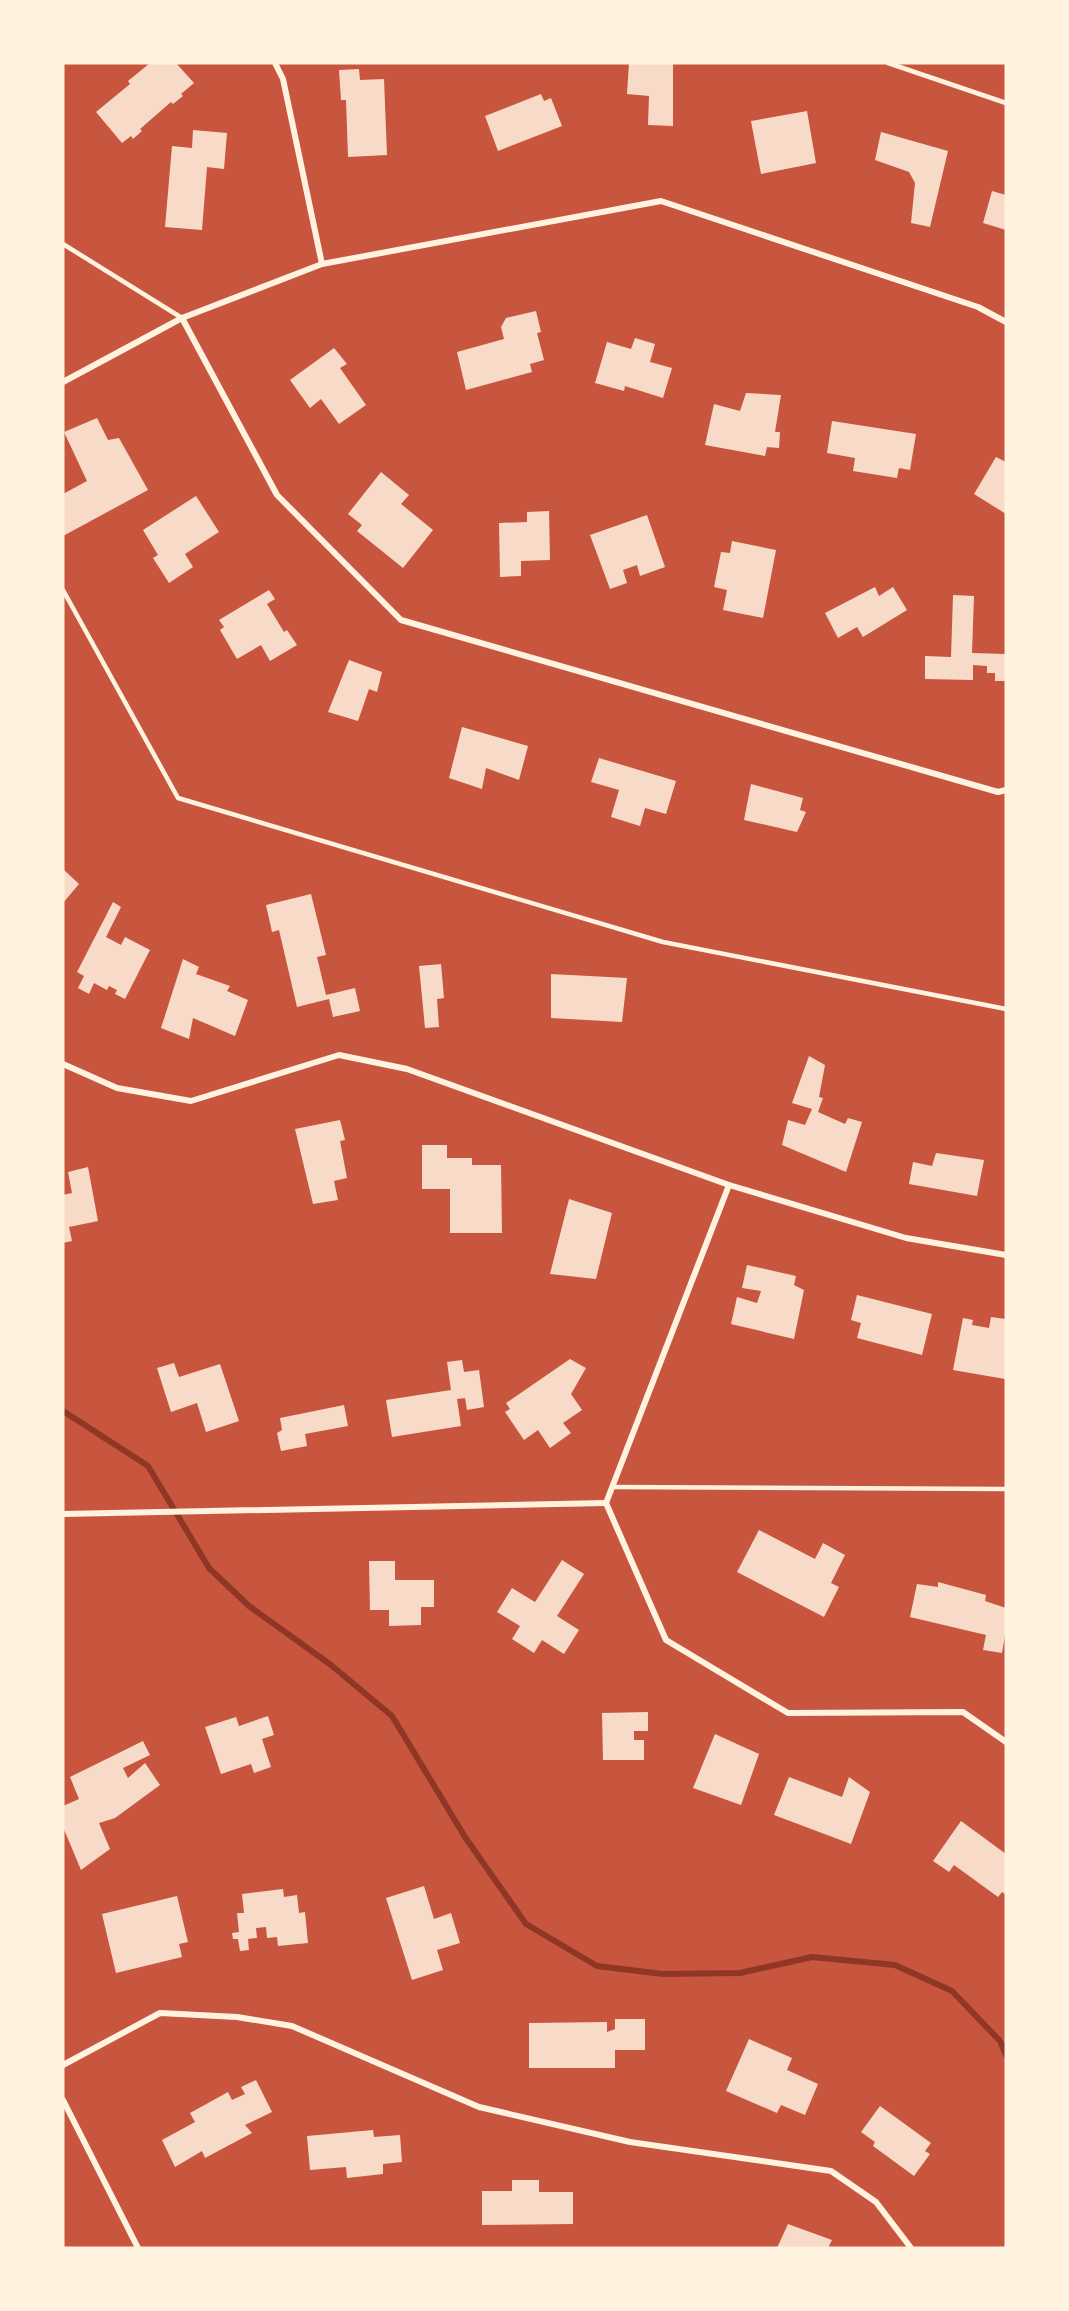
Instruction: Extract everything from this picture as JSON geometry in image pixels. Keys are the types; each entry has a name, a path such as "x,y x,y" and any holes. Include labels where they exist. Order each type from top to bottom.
{"street":[{"path":"275,63 283,79 322,264"},
{"path":"63,382 182,318 322,264 661,201 978,307 1006,322"},
{"path":"182,318 277,495 400,620 998,792 1006,790"},
{"path":"63,1064 117,1088 191,1101 339,1055 407,1069 729,1185 906,1238 1006,1255"},
{"path":"729,1185 606,1503 666,1640 788,1713 963,1712 1006,1742"},
{"path":"63,1514 606,1503"},
{"path":"63,2065 160,2013 237,2017 292,2026 479,2107 630,2142 831,2171 876,2202 912,2248"},
{"path":"63,2100 138,2248"}],"lane":[{"path":"888,63 1006,103"},
{"path":"63,244 182,318"},
{"path":"63,590 178,798 663,942 1006,1009"},
{"path":"612,1487 1006,1489"}],"building":[{"path":"150,63 176,63 194,83 181,94 183,96 173,104 171,102 140,129 142,131 133,139 131,136 122,143 96,112 130,84 128,81"},
{"path":"629,63 673,63 673,126 648,125 649,96 627,94"},
{"path":"359,69 360,80 384,79 387,155 348,157 346,100 341,100 339,70"},
{"path":"541,94 544,101 551,98 562,126 498,151 485,116"},
{"path":"807,111 816,163 761,174 751,121"},
{"path":"193,130 227,133 224,169 207,167 202,230 165,227 172,146 192,148"},
{"path":"881,132 948,151 930,227 911,223 915,183 909,172 875,160"},
{"path":"992,191 1006,195 1006,230 983,223"},
{"path":"536,311 541,332 537,333 544,360 530,364 532,372 466,390 457,352 504,339 501,327 506,318"},
{"path":"635,338 655,344 650,362 672,368 663,398 625,386 624,391 595,383 607,342 631,349"},
{"path":"334,348 347,364 340,368 366,405 339,424 321,399 310,408 290,380"},
{"path":"746,393 781,395 775,432 780,432 779,448 767,447 765,456 705,445 714,404 740,411"},
{"path":"97,418 108,440 119,438 148,490 63,536 63,494 87,481 64,432"},
{"path":"832,421 916,434 910,470 899,468 897,478 853,471 855,458 827,453"},
{"path":"996,457 1006,462 1006,514 974,494"},
{"path":"381,472 409,495 401,504 433,530 403,568 357,531 362,525 348,514"},
{"path":"196,496 219,532 185,554 193,567 169,583 153,558 158,555 143,530"},
{"path":"549,511 550,560 521,561 521,576 500,577 499,523 527,522 527,512"},
{"path":"647,515 665,567 640,576 637,565 623,570 627,583 610,589 590,535"},
{"path":"732,541 776,550 763,618 723,610 727,590 714,587 721,552 730,553"},
{"path":"875,587 879,596 893,587 907,610 863,637 857,627 838,638 825,613"},
{"path":"269,590 275,599 267,604 284,632 287,630 297,645 270,661 261,645 237,659 220,630 224,627 219,620"},
{"path":"953,595 974,596 972,653 1006,654 1006,681 995,681 995,673 987,673 987,666 973,665 973,680 925,679 925,656 951,657"},
{"path":"349,660 382,672 377,692 369,689 358,721 328,712"},
{"path":"462,727 528,746 519,780 486,768 482,789 449,778"},
{"path":"599,758 676,781 666,814 645,808 640,826 611,817 619,790 591,782"},
{"path":"751,784 803,798 800,810 806,812 797,832 744,820"},
{"path":"63,869 79,884 63,903"},
{"path":"311,894 326,955 317,957 326,995 355,988 360,1011 333,1017 329,999 297,1007 279,930 272,932 266,905"},
{"path":"113,902 121,907 106,937 121,945 125,937 150,950 125,999 115,994 117,990 109,986 107,990 94,983 89,994 78,988 84,976 77,972"},
{"path":"183,959 199,967 196,974 230,986 227,991 248,1000 235,1036 193,1018 189,1039 161,1028"},
{"path":"441,964 444,998 437,999 439,1027 425,1028 419,966"},
{"path":"551,974 627,978 622,1022 551,1018"},
{"path":"809,1056 825,1065 819,1097 823,1098 818,1112 845,1124 848,1118 862,1122 846,1172 782,1145 788,1120 805,1125 812,1109 792,1103"},
{"path":"340,1120 345,1140 340,1141 347,1178 334,1181 338,1200 313,1204 295,1129"},
{"path":"422,1145 447,1145 447,1158 472,1158 472,1165 501,1165 502,1233 450,1233 450,1189 422,1189"},
{"path":"936,1153 984,1160 977,1196 909,1184 913,1162 932,1166"},
{"path":"88,1167 98,1221 69,1227 72,1241 63,1243 63,1195 72,1193 68,1172"},
{"path":"569,1199 612,1213 596,1279 550,1274"},
{"path":"747,1265 796,1276 794,1285 804,1290 794,1339 731,1324 737,1297 757,1303 761,1291 742,1288"},
{"path":"857,1295 932,1314 922,1355 857,1338 861,1323 851,1320"},
{"path":"991,1317 1006,1319 1005,1379 953,1370 963,1318 973,1320 972,1325 989,1328"},
{"path":"570,1359 586,1368 571,1394 582,1410 563,1423 571,1433 550,1448 538,1430 524,1440 505,1412 510,1409 506,1403"},
{"path":"462,1360 464,1372 479,1370 484,1407 467,1410 465,1398 457,1399 461,1426 392,1437 386,1400 451,1390 447,1362"},
{"path":"174,1363 179,1377 220,1364 239,1421 206,1432 197,1403 171,1412 157,1368"},
{"path":"344,1405 348,1426 305,1434 307,1446 281,1451 277,1433 282,1430 280,1418"},
{"path":"759,1530 815,1559 823,1543 845,1555 831,1583 839,1587 824,1617 737,1572"},
{"path":"562,1560 584,1574 557,1616 579,1630 564,1654 542,1640 534,1653 512,1639 520,1626 497,1612 512,1588 535,1602"},
{"path":"369,1561 395,1561 395,1580 434,1580 434,1607 421,1607 421,1625 389,1626 389,1610 370,1610"},
{"path":"938,1582 986,1595 985,1601 1006,1608 1006,1629 1002,1653 983,1650 986,1635 910,1617 917,1584 938,1587"},
{"path":"648,1712 648,1731 634,1731 634,1740 644,1740 644,1760 603,1760 602,1713"},
{"path":"268,1716 274,1735 262,1739 271,1767 254,1773 251,1764 221,1774 205,1727 236,1717 239,1726"},
{"path":"715,1734 759,1754 741,1805 693,1788"},
{"path":"143,1741 150,1755 123,1768 128,1778 145,1763 160,1785 115,1818 99,1823 110,1849 81,1870 63,1827 63,1806 79,1799 70,1777"},
{"path":"789,1777 842,1797 849,1777 870,1792 851,1844 774,1815"},
{"path":"961,1821 1006,1854 1006,1895 1002,1892 998,1897 954,1865 949,1872 933,1861"},
{"path":"424,1886 434,1919 451,1913 460,1943 437,1950 443,1970 412,1980 386,1898"},
{"path":"283,1889 284,1897 297,1895 299,1913 305,1912 308,1943 278,1946 277,1937 267,1938 266,1927 256,1928 257,1938 248,1939 249,1950 240,1951 238,1939 233,1939 232,1933 239,1932 237,1913 244,1913 242,1894"},
{"path":"177,1896 188,1942 179,1944 182,1957 116,1973 102,1914"},
{"path":"615,2019 645,2019 645,2050 615,2050 615,2068 529,2068 529,2023 607,2022 607,2032 615,2029"},
{"path":"749,2039 792,2058 787,2070 818,2084 805,2115 781,2105 777,2113 726,2091"},
{"path":"256,2080 272,2112 245,2125 252,2133 205,2158 202,2151 175,2167 162,2140 195,2122 190,2113 228,2092 232,2100 245,2094 241,2087"},
{"path":"880,2106 931,2143 925,2151 930,2154 914,2176 873,2146 875,2142 861,2132"},
{"path":"373,2130 374,2137 400,2135 402,2162 383,2164 383,2174 347,2178 346,2167 310,2170 307,2136"},
{"path":"512,2180 539,2180 539,2192 573,2192 573,2224 482,2225 482,2191 512,2191"},
{"path":"788,2224 832,2240 828,2248 777,2248"}],"waterway":[{"path":"63,1411 148,1466 209,1568 249,1606 331,1665 392,1716 465,1837 526,1924 597,1966 663,1974 740,1973 812,1957 895,1965 952,1991 1000,2041 1006,2055"}]}
